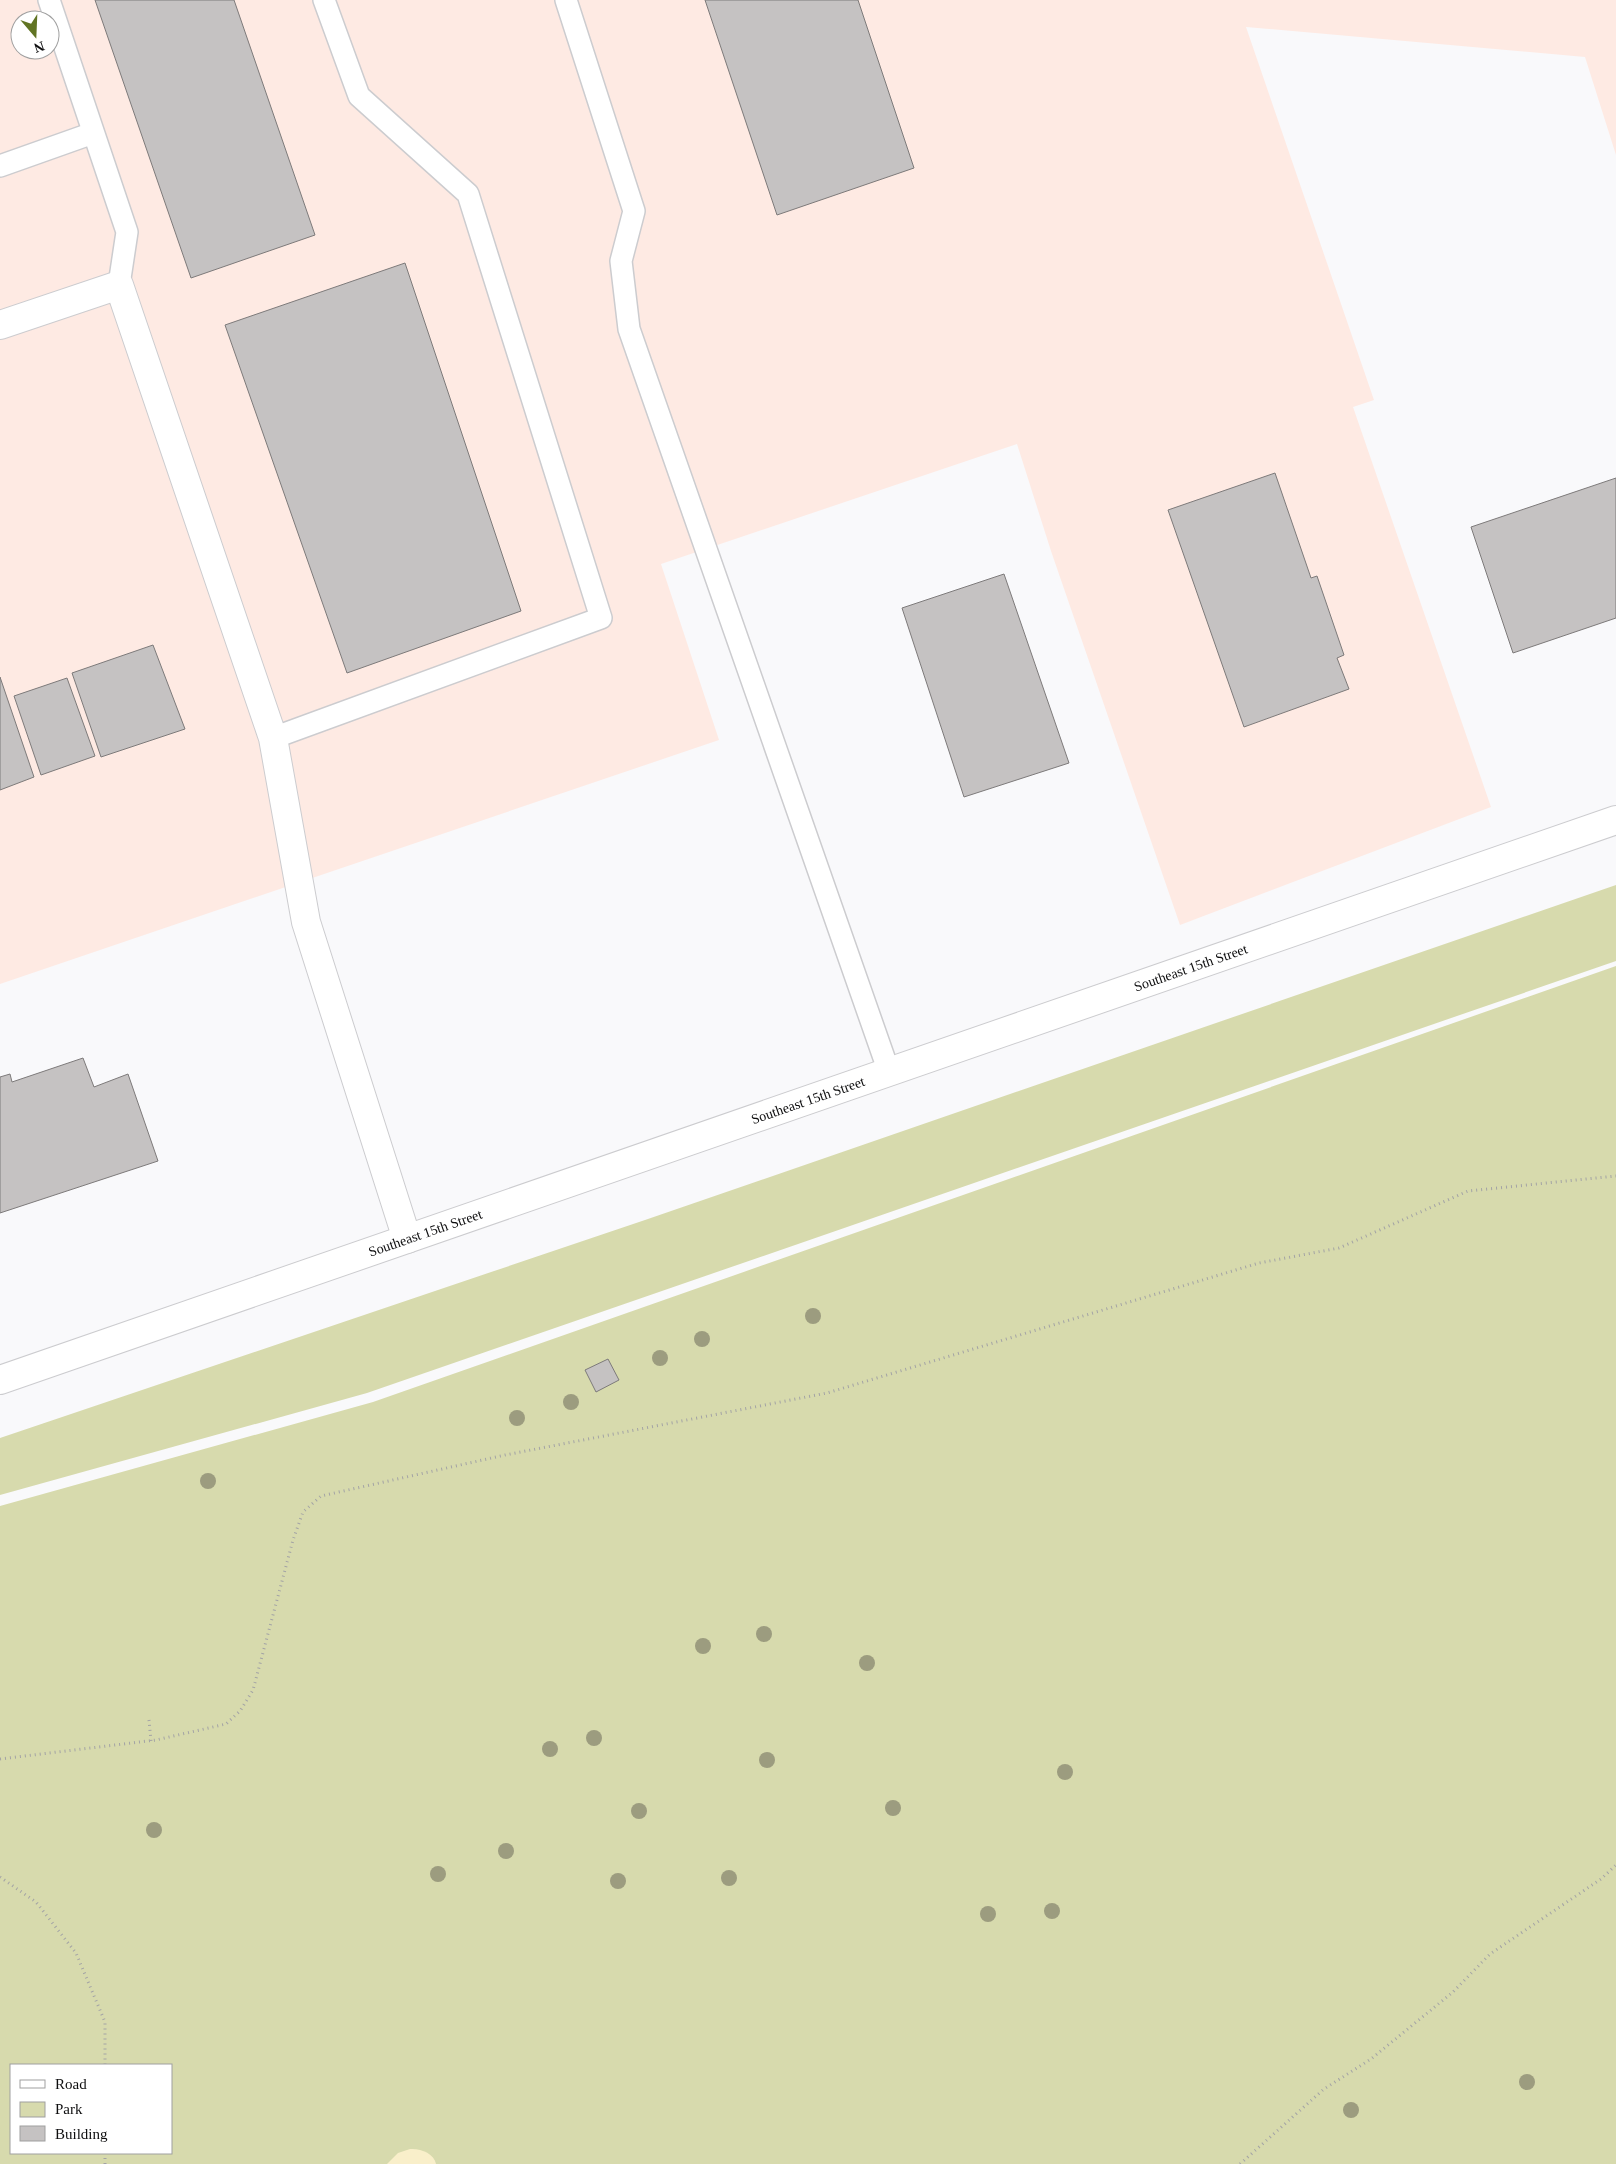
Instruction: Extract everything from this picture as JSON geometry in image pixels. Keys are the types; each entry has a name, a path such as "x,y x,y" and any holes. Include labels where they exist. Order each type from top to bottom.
{"main road":[{"path":"0,325 119,285 273,738 306,922 407,1239"},
{"name":"Southeast 15th Street","path":"0,1380 1616,820"}],"lane":[{"path":"49,0 127,232 119,285"},
{"path":"273,738 601,618 468,194 359,96 324,0"},
{"path":"566,0 634,211 621,261 629,329 889,1072"},
{"path":"0,166 94,133"}],"path":[{"path":"0,1759 151,1741 226,1724 240,1711 252,1690 293,1540 303,1512 321,1496 505,1455 827,1394 1259,1263 1339,1248 1468,1191 1616,1176"},
{"path":"149,1720 151,1741"},
{"path":"1240,2164 1324,2089 1371,2059 1453,1992 1490,1954 1601,1879 1616,1865"},
{"path":"0,1877 36,1902 76,1953 105,2022 105,2064"}],"shaded area":[{"path":"0,0 1616,0 1616,155 1585,57 1246,27 1374,400 1353,407 1491,807 1180,925 1051,551 1017,444 661,564 719,740 0,984"}],"green space":[{"path":"1616,885 1616,961 367,1393 0,1495 0,1438 645,1220"},
{"path":"1616,966 1616,2164 0,2164 0,1506 373,1402"}],"sand":[{"path":"410,2149 418,2149 430,2154 436,2164 387,2164 398,2153"}],"building":[{"path":"95,0 234,0 315,235 191,278"},
{"path":"705,0 858,0 914,168 777,215"},
{"path":"405,263 521,611 347,673 225,325"},
{"path":"1275,473 1311,578 1317,576 1344,655 1337,658 1349,689 1244,727 1168,510"},
{"path":"1616,478 1616,618 1513,653 1471,527"},
{"path":"1004,574 1069,763 964,797 902,608"},
{"path":"153,645 185,729 101,757 72,673"},
{"path":"0,677 34,777 0,790"},
{"path":"67,678 95,756 41,775 14,696"},
{"path":"83,1058 94,1087 128,1074 158,1161 0,1213 0,1077 10,1074 12,1082"},
{"path":"608,1359 619,1380 596,1392 585,1370"}]}
